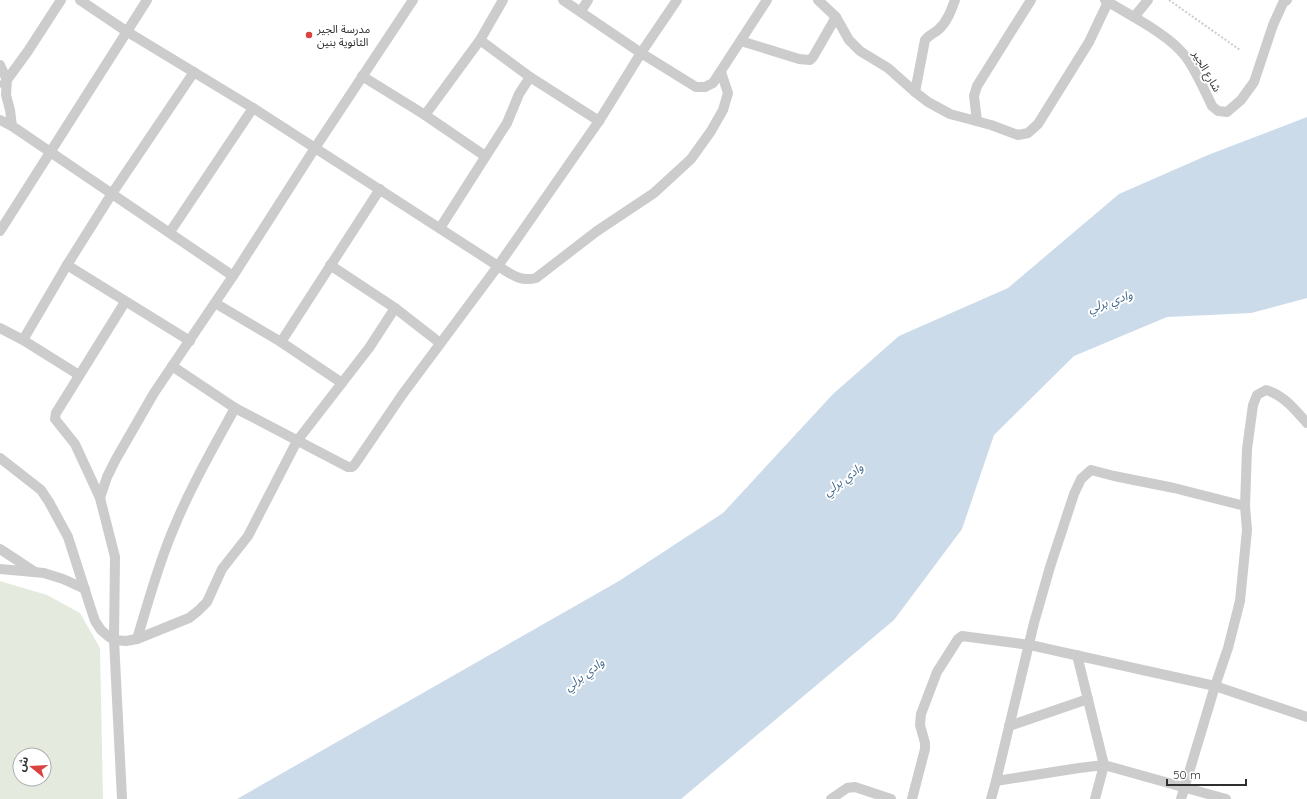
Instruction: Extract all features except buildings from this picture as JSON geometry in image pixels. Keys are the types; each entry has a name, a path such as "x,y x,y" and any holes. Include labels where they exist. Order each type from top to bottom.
{"street":[{"path":"0,90 28,51 61,0"},
{"path":"80,0 126,31 253,108 498,266 518,277 527,280 536,278 597,231 654,193 698,150 723,110 728,93 721,72"},
{"path":"0,231 3,218 50,151 147,0"},
{"path":"100,498 107,477 134,426 413,0"},
{"path":"425,115 480,40 503,0"},
{"path":"563,0 641,53 696,87 705,87 713,83 768,0"},
{"path":"581,11 588,0"},
{"path":"172,366 235,408 328,458 348,467 352,467 440,343 498,266 599,121 641,53 677,0"},
{"path":"818,0 836,17 849,40 860,51 888,68 928,102 950,114 977,121 1018,135 1028,133 1038,124 1089,42 1106,1"},
{"path":"915,92 925,40 928,35 940,28 948,17 955,0"},
{"path":"977,121 974,96 977,86 1032,0"},
{"path":"1134,16 1148,0"},
{"name":"شارع الجير","path":"1106,1 1134,16 1168,39 1185,56 1212,106 1218,112 1227,112 1241,100 1254,82 1264,48 1283,1"},
{"path":"741,40 799,59 810,60 813,58 836,17"},
{"path":"480,40 530,77 599,121"},
{"path":"0,65 7,80 6,95 12,126"},
{"path":"23,340 111,194 194,72"},
{"path":"362,76 425,115 485,156"},
{"path":"440,228 507,123 519,94 530,77"},
{"path":"170,232 253,108"},
{"path":"0,120 12,126 50,151 233,276"},
{"path":"281,342 380,189"},
{"path":"67,265 190,341"},
{"path":"330,265 395,308 440,343"},
{"path":"122,799 114,640 115,557 100,498 75,444 55,419 56,413 125,302"},
{"path":"215,303 281,342 342,383"},
{"path":"0,458 41,490 68,537 95,621 101,630 114,640 126,641 137,639 189,618 207,602 222,569 248,536 257,521 297,441 369,348 395,308"},
{"path":"0,328 23,340 79,375"},
{"path":"1181,799 1228,648 1240,601 1247,530 1245,506 1247,449 1252,405 1258,394 1266,390 1276,393 1286,400 1307,423"},
{"path":"137,639 158,571 173,530 190,493 235,408"},
{"path":"991,799 1030,645 1034,623 1074,494 1081,479 1091,470 1174,488 1245,506"},
{"path":"0,549 35,572"},
{"path":"0,569 35,572 55,576 85,589"},
{"path":"912,799 925,749 920,724 921,714 937,672 958,639 962,636 1030,645 1136,670 1215,686 1306,715"},
{"path":"1077,655 1104,766 1095,799"},
{"path":"1009,726 1088,699"},
{"path":"996,782 1079,768 1104,766 1226,799"},
{"path":"830,799 847,788 855,787 891,799"}],"path":[{"path":"1169,0 1240,50"}],"shaded area":[{"path":"0,581 47,595 80,613 100,648 103,799 0,799"}],"water":[{"name":"وادي برلي","path":"1307,117 1307,298 1251,313 1167,317 1074,356 994,435 962,529 894,620 681,799 237,799 619,581 723,513 833,394 899,336 1008,288 1119,194 1208,155"}],"place":[{"name":"مدرسة الجير الثانوية بنين","path":"309,35"}]}
